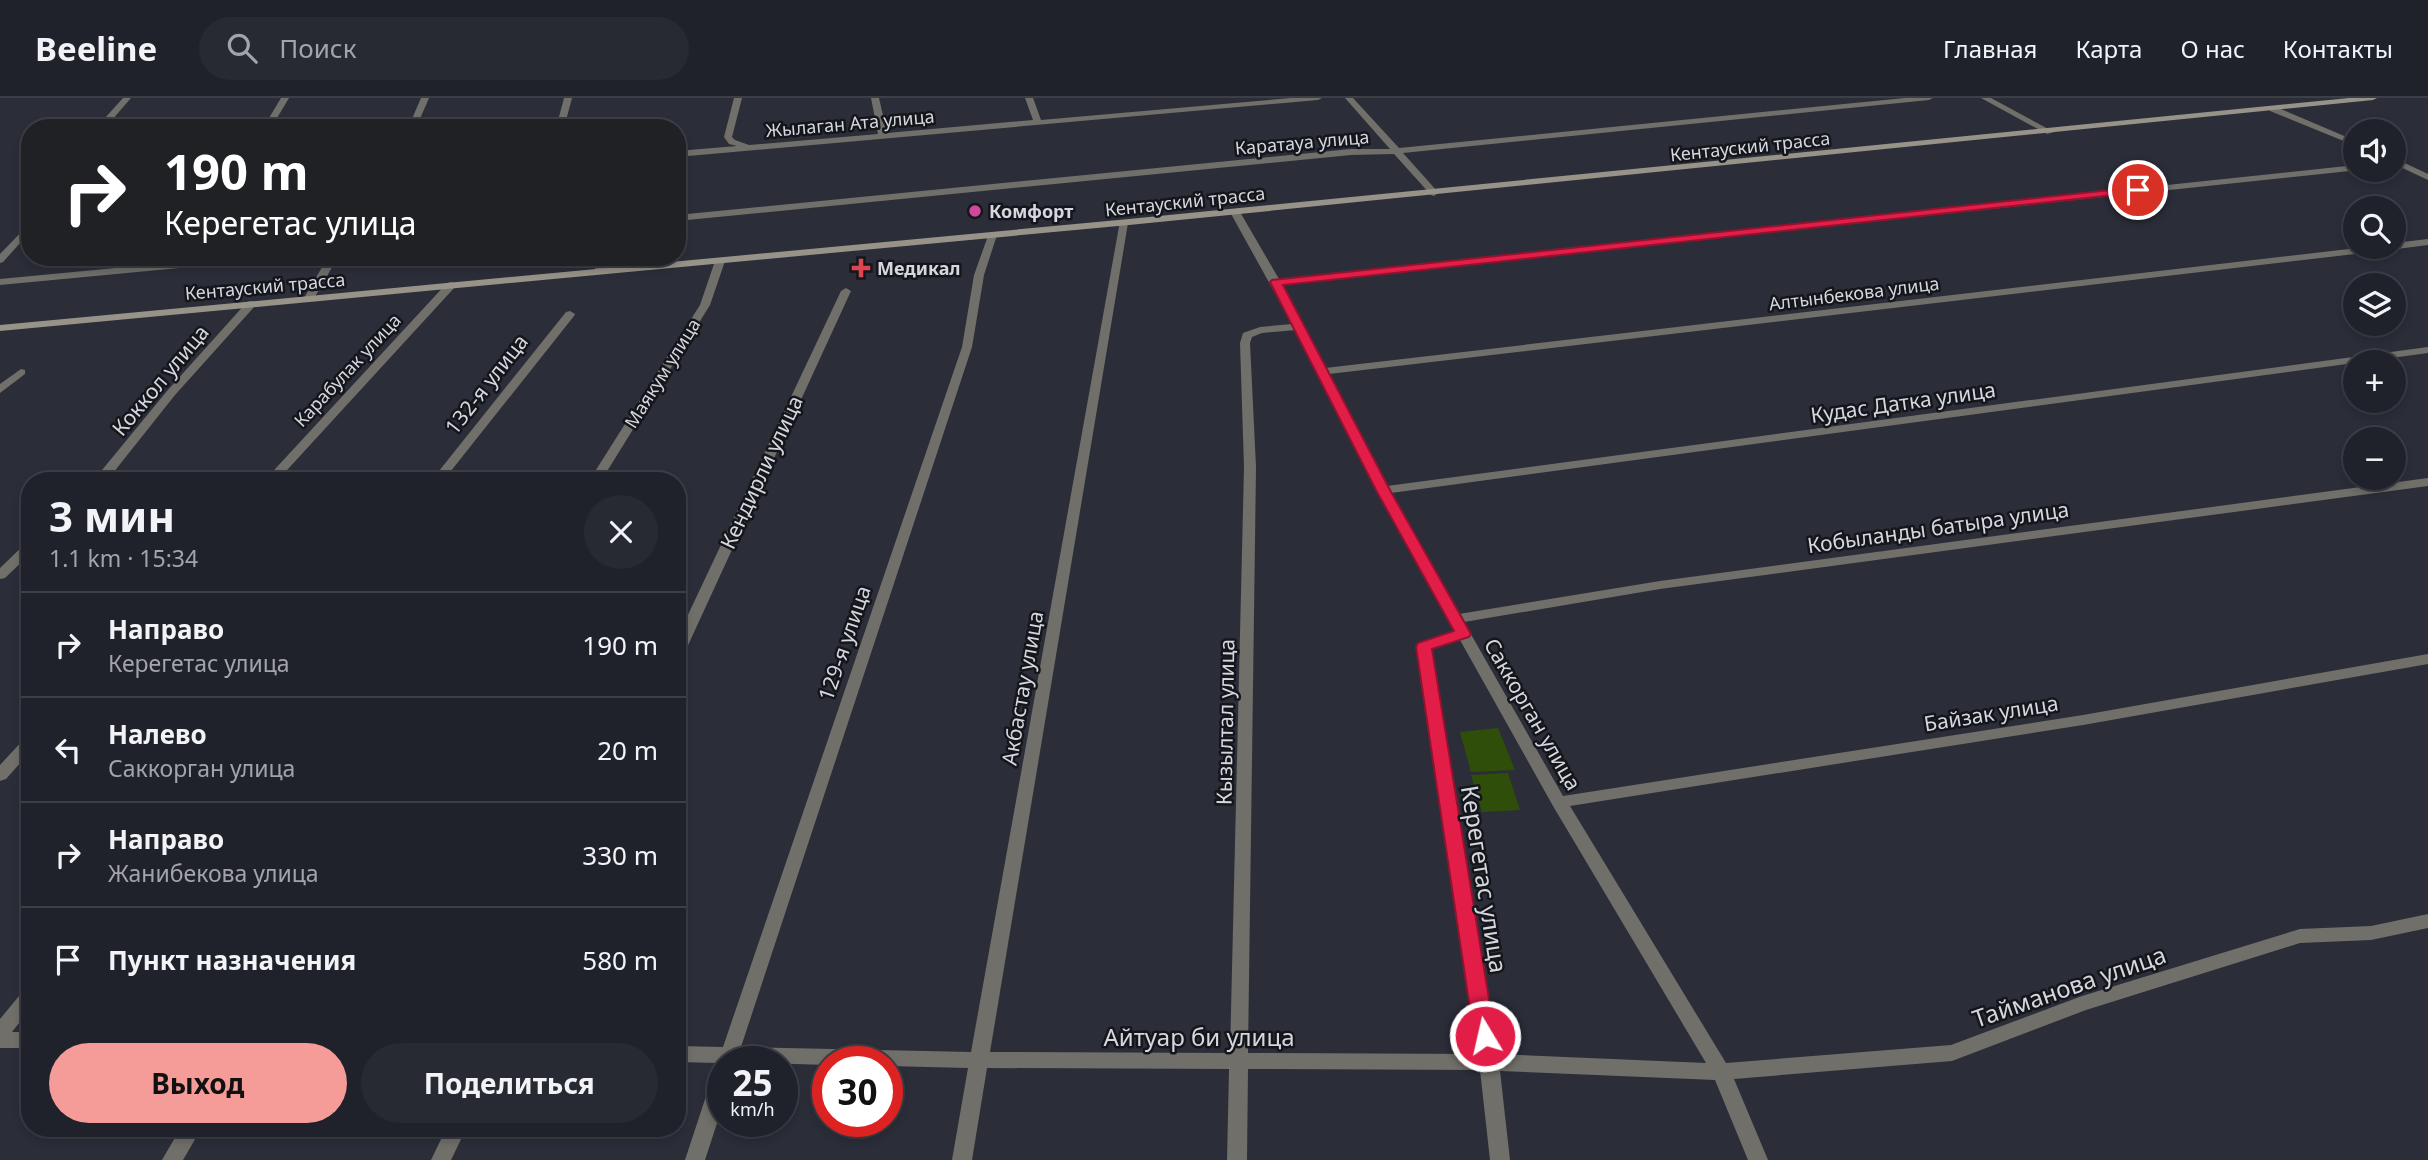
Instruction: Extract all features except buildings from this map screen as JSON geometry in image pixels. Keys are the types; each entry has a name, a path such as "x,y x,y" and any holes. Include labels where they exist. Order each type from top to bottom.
{"main road":[{"name":"Кентауский трасса","path":"686,264 1434,193 2373,98"},
{"name":"Кентауский трасса","path":"0,328 666,266"}],"street":[{"path":"108,119 127,98"},
{"path":"272,119 285,98"},
{"path":"416,119 425,98"},
{"path":"562,119 568,98"},
{"path":"738,98 728,137 732,142 750,148"},
{"path":"875,98 883,136"},
{"path":"1029,98 1038,122"},
{"path":"1180,98 1188,110"},
{"name":"Жылаган Ата улица","path":"686,153 1318,98"},
{"path":"1349,98 1434,193"},
{"name":"Каратауа улица","path":"686,217 1929,98"},
{"path":"1985,98 2050,132"},
{"path":"2273,109 2343,139"},
{"path":"2406,167 2428,177"},
{"path":"1276,282 2343,169"},
{"name":"Саккорган улица","path":"1235,212 1276,282 1383,490 1459,626 1559,802 1721,1072 1758,1160"},
{"name":"Акбастау улица","path":"962,1160 1123,223"},
{"name":"129-я улица","path":"732,1046 967,347 979,275 992,235"},
{"path":"0,260 21,236"},
{"name":"Алтынбекова улица","path":"2406,244 2428,242"},
{"name":"Алтынбекова улица","path":"1324,371 2343,252"},
{"name":"Маякум улица","path":"601,472 705,305 720,261"},
{"path":"0,282 169,266"},
{"path":"309,298 328,266"},
{"path":"598,266 601,272"},
{"name":"Карабулак улица","path":"278,472 451,285"},
{"name":"Кендирли улица","path":"686,634 846,291"},
{"name":"Коккол улица","path":"108,472 122,459 170,394 251,304"},
{"name":"132-я улица","path":"444,472 570,314"},
{"name":"Кызылтал улица","path":"1237,1160 1241,1061 1250,467 1245,343 1247,335 1260,330 1297,327"},
{"name":"Кудас Датка улица","path":"1383,490 2428,350"},
{"path":"0,390 21,372"},
{"name":"Кобыланды батыра улица","path":"1459,626 1660,585 2428,482"},
{"path":"0,575 21,555"},
{"name":"Керегетас улица","path":"1459,626 1424,647 1489,1062 1500,1160"},
{"name":"Байзак улица","path":"1559,802 2083,720 2428,659"},
{"path":"0,775 21,752"},
{"name":"Тайманова улица","path":"1721,1072 1952,1053 2082,1004 2300,936 2371,933 2428,920"},
{"path":"0,1033 21,1006"},
{"path":"0,1040 21,1040"},
{"name":"Айтуар би улица","path":"686,1055 707,1057"},
{"name":"Айтуар би улица","path":"798,1059 1489,1062 1721,1072"},
{"path":"695,1160 707,1124"},
{"path":"172,1160 186,1137"},
{"path":"440,1160 452,1137"}],"green space":[{"path":"1498,728 1515,770 1471,772 1460,732"},
{"path":"1508,773 1520,810 1482,812 1471,775"}],"place":[{"name":"Комфорт","path":"975,211"},
{"name":"Медикал","path":"861,268"}],"route":[{"path":"1485,1036 1424,647 1463,634 1383,490 1276,282 2138,190"}]}
